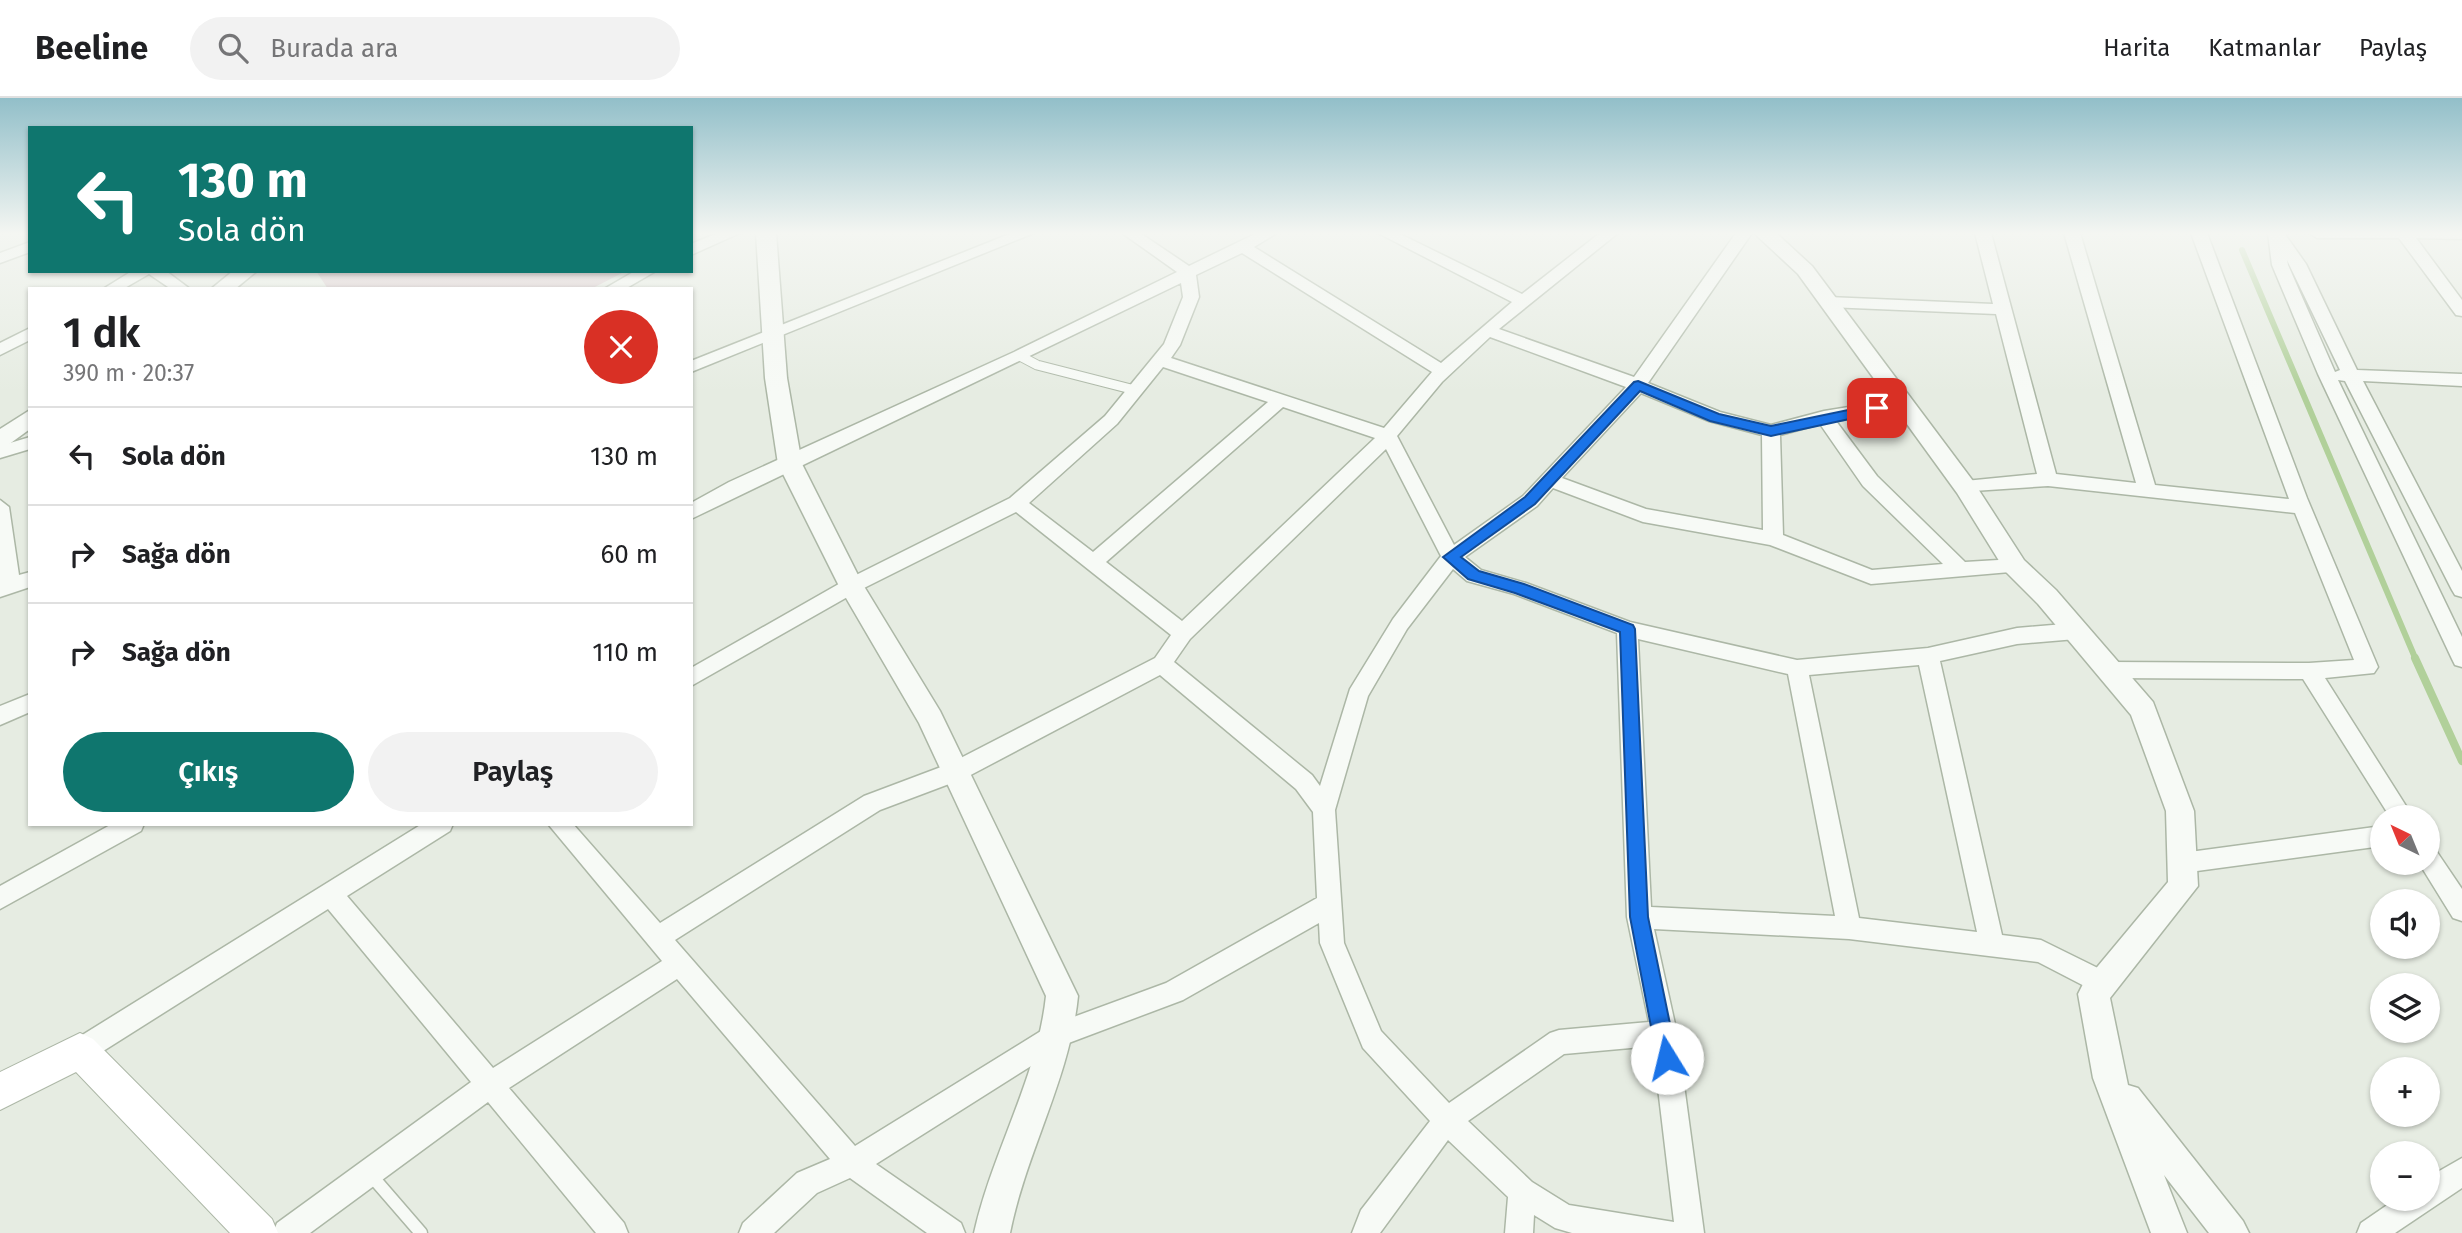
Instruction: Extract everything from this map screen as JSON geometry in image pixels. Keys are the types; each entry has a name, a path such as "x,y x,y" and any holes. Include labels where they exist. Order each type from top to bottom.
{"main road":[{"path":"0,1092 80,1051 260,1232"}],"street":[{"path":"770,286 776,378 790,464 851,586 930,719 957,771 1062,996 1058,1035 999,1200 992,1233"},
{"path":"693,366 895,286"},
{"path":"693,511 736,487 1020,356 1163,286"},
{"path":"693,677 851,586 1017,503 1111,420 1172,345 1191,297 1190,286"},
{"path":"1306,286 1444,372"},
{"path":"1494,286 1522,300"},
{"path":"659,937 872,803 957,771 1162,664 1182,633 1388,436 1406,410 1487,330 1540,286"},
{"path":"1668,1233 1565,1218 1522,1192 1447,1120 1372,1039 1332,943 1324,810 1358,695 1400,624 1451,557 1530,501 1638,385 1707,286"},
{"path":"1816,286 1965,487 2015,566 2076,631 2143,710 2180,811 2183,886 2094,994 2109,1078 2170,1233"},
{"path":"1997,286 2048,480"},
{"path":"2088,286 2148,492"},
{"path":"2109,670 2309,671 2367,667 2302,507 2219,286"},
{"path":"2289,286 2327,374 2454,628 2462,659"},
{"path":"2308,286 2351,375 2462,590"},
{"path":"2443,286 2462,311"},
{"path":"1828,302 2003,309"},
{"path":"1487,330 1638,385 1715,417 1771,431 1824,417 1904,404"},
{"path":"0,350 28,334"},
{"path":"1159,360 1388,436 1451,557 1474,576 1519,588 1628,629 1797,667 1928,656 2017,636 2076,631"},
{"path":"2327,374 2462,380"},
{"path":"1093,563 1281,400"},
{"path":"1824,417 1870,481 1961,570"},
{"path":"2,438 28,418"},
{"path":"1771,431 1773,539"},
{"path":"2,438 28,443"},
{"path":"1965,487 2048,480 2302,507"},
{"path":"1549,481 1643,515 1773,539 1871,577 2015,566"},
{"path":"1017,503 1182,633"},
{"path":"0,506 14,585"},
{"path":"1628,629 1639,917 1664,1033 1690,1233"},
{"path":"1928,656 1992,945"},
{"path":"1162,664 1304,782 1324,810"},
{"path":"1797,667 1849,928"},
{"path":"2309,671 2394,805"},
{"path":"0,716 28,703"},
{"path":"0,898 129,826"},
{"path":"80,1051 439,826"},
{"path":"561,826 852,1163 951,1233"},
{"path":"2182,863 2370,838"},
{"path":"2439,875 2462,910"},
{"path":"331,894 488,1086 614,1233"},
{"path":"753,1233 807,1183 852,1163 1058,1035 1174,992 1331,903"},
{"path":"1639,917 1849,928 2041,951 2103,983"},
{"path":"260,1232 369,1173 488,1086 678,964"},
{"path":"1366,1233 1371,1220 1447,1120 1559,1042 1664,1033"},
{"path":"2109,1078 2231,1233"},
{"path":"2440,1186 2462,1172"},
{"path":"1520,1233 1522,1192"},
{"path":"2379,1229 2404,1211"}],"lane":[{"path":"1020,356 1037,365 1135,390"},
{"path":"369,1173 421,1233"}],"shaded area":[{"path":"326,286 597,286 595,287"}],"waterway":[{"path":"2257,286 2416,660"},
{"path":"2415,658 2462,761"}],"route":[{"path":"1667,1058 1639,917 1628,629 1519,588 1474,576 1451,557 1530,501 1638,385 1715,417 1771,431 1824,417 1877,408"}]}
